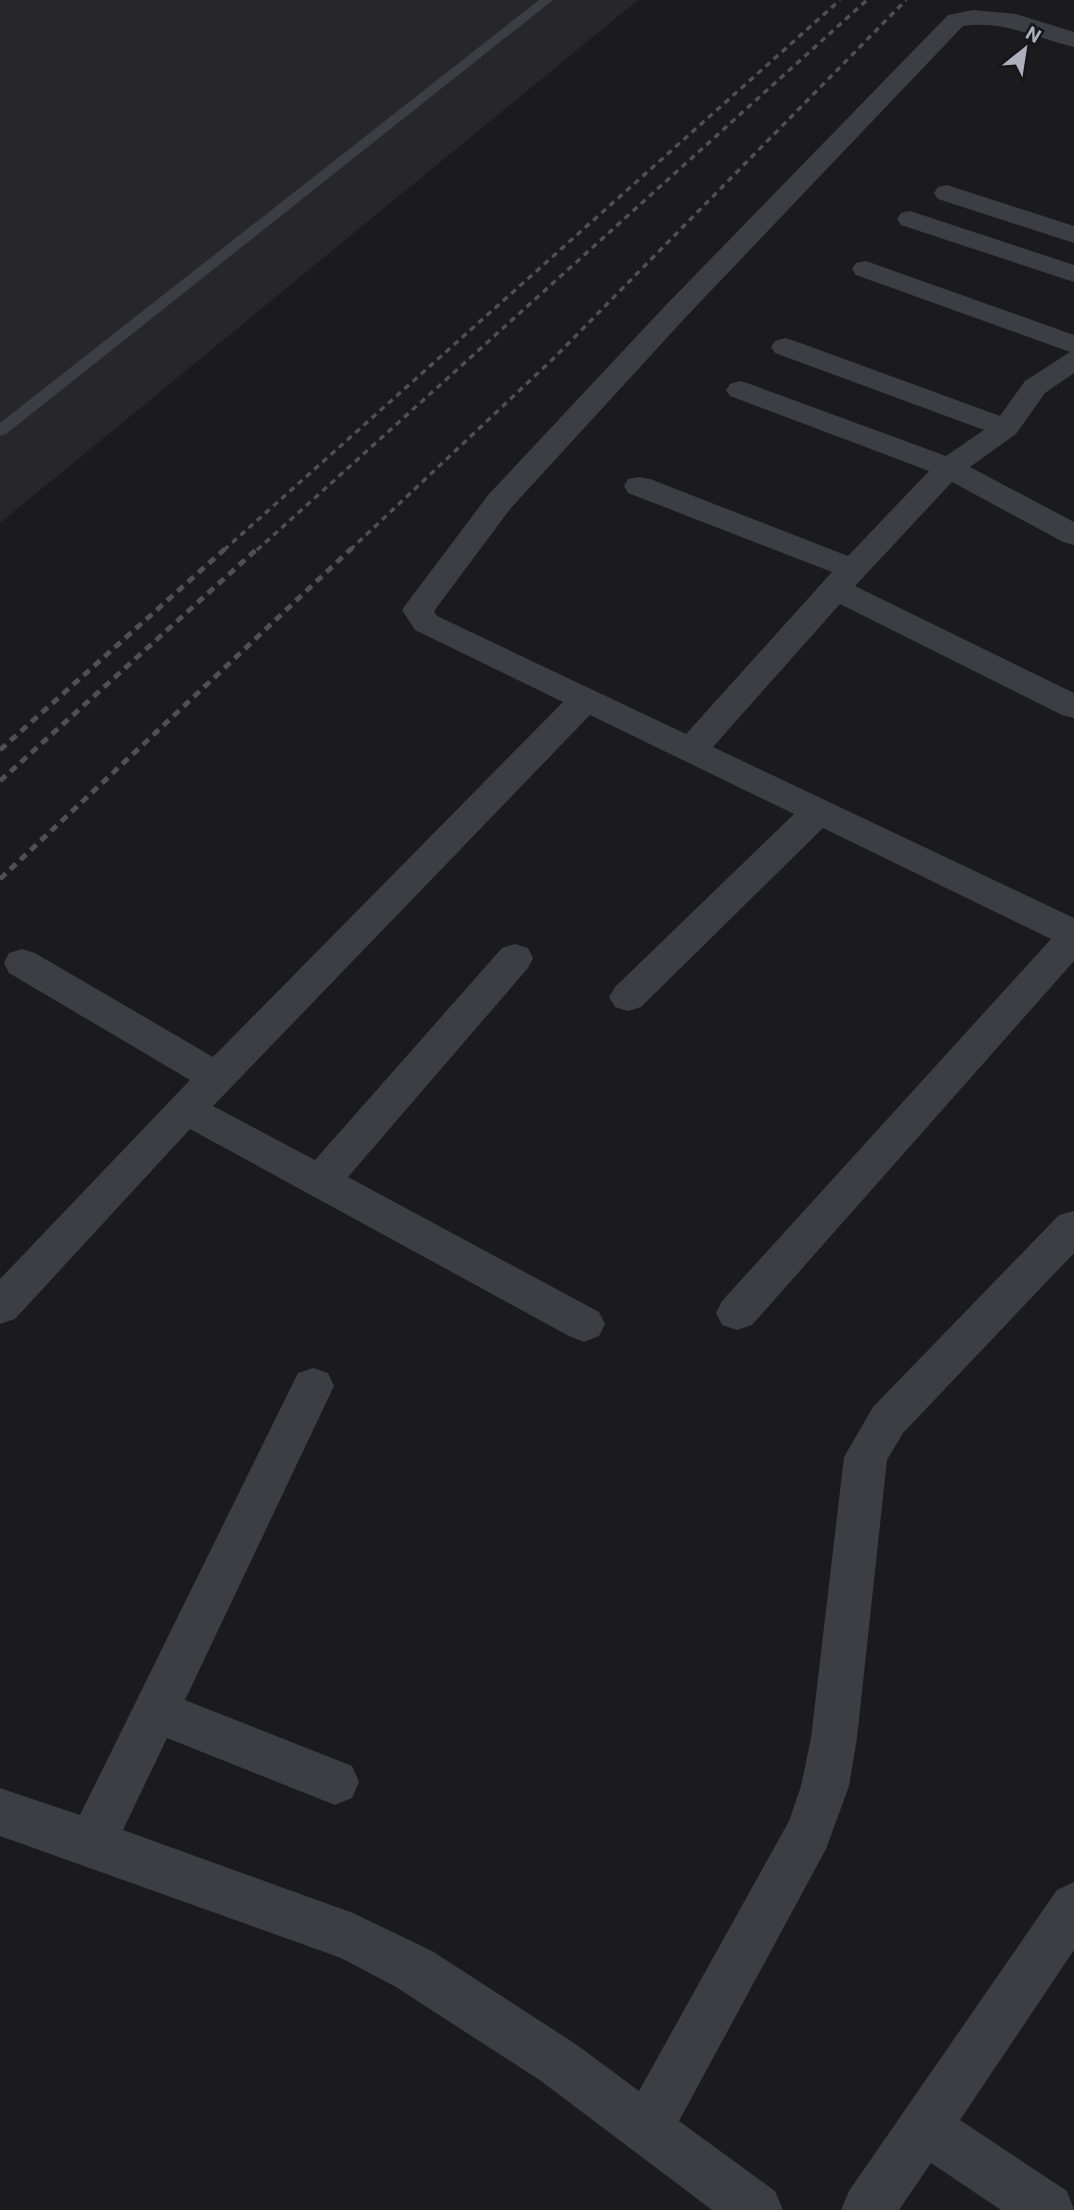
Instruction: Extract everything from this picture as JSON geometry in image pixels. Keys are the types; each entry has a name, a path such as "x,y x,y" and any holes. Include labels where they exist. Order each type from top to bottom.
{"street":[{"path":"737,1313 1074,936 426,624 418,610 500,501 958,10 1002,17 1074,40"},
{"path":"947,193 1074,235"},
{"path":"910,219 1074,274"},
{"path":"866,269 1074,345"},
{"path":"785,347 1006,428"},
{"path":"690,751 949,468 1006,428 1035,387 1074,360"},
{"path":"740,390 949,468 1074,535"},
{"path":"639,486 845,579 1074,707"},
{"path":"0,1307 217,1077 585,700"},
{"path":"628,997 818,812"},
{"path":"320,1182 515,958"},
{"path":"22,962 217,1077"},
{"path":"186,1110 584,1324"},
{"path":"647,2128 808,1832 825,1786 834,1738 866,1457 888,1420 1074,1229"},
{"path":"92,1843 313,1386"},
{"path":"156,1711 335,1782"},
{"path":"0,1812 354,1938 385,1953 559,2063 756,2210"},
{"path":"867,2210 1074,1907"},
{"path":"924,2127 1048,2210"}],"lane":[{"path":"0,431 547,0"}],"shaded area":[{"path":"0,0 638,0 0,523"}],"railway":[{"path":"224,550 840,0"},
{"path":"257,550 867,0"},
{"path":"350,550 555,357 906,0"},
{"path":"0,750 226,548"},
{"path":"0,781 258,548"},
{"path":"0,879 352,548"}]}
